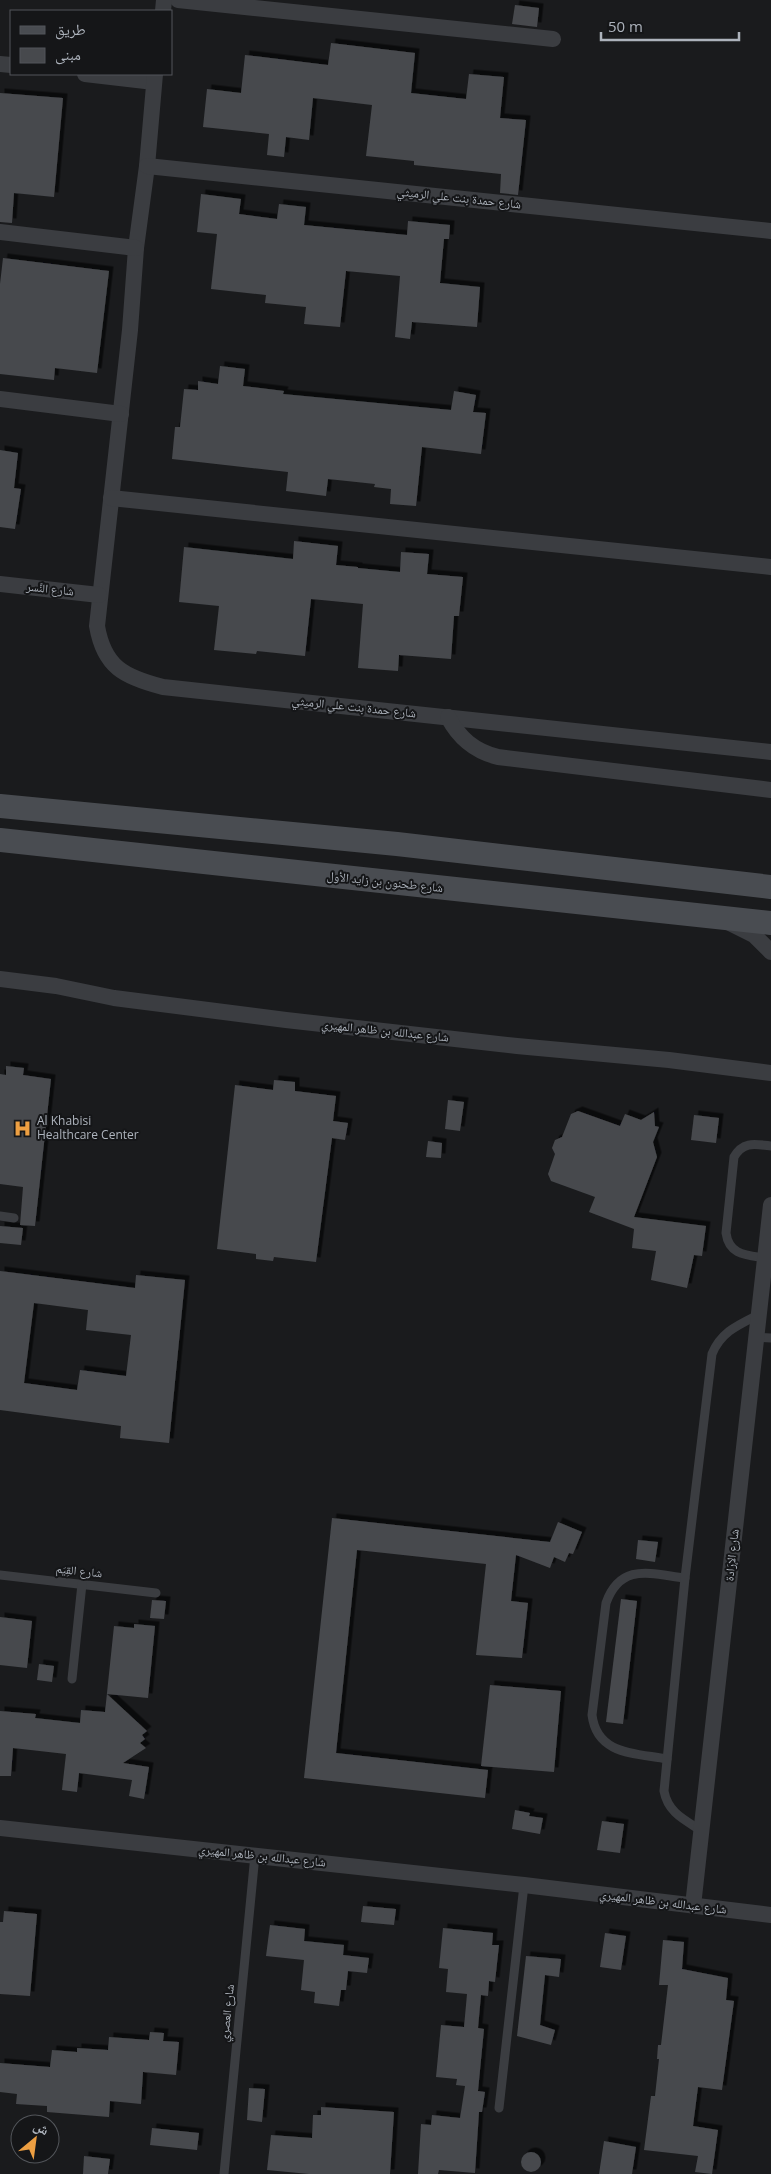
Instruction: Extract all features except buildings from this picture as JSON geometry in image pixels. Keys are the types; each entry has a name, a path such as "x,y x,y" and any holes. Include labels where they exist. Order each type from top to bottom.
{"street":[{"path":"178,0 553,39"},
{"name":"شارع حمدة بنت علي الرميثي","path":"102,75 154,78 147,166 136,248 112,498 99,595 97,626 100,644 110,660 122,673 139,681 163,687 771,752"},
{"name":"شارع حمدة بنت علي الرميثي","path":"147,166 771,232"},
{"path":"0,232 136,248"},
{"path":"0,399 120,414"},
{"path":"112,498 771,567"},
{"name":"شارع النَّسر","path":"0,584 99,595"},
{"path":"448,717 453,726 468,743 498,758 771,790"},
{"path":"0,806 416,846 771,887"},
{"name":"شارع طحنون بن زايد الأول","path":"0,840 771,923"},
{"path":"718,918 754,935 771,952"},
{"name":"شارع عبدالله بن ظاهر المهيري","path":"0,978 56,986 114,998 286,1020 517,1046 669,1060 771,1073"},
{"name":"شارع الإرَادة","path":"693,1906 763,1337 758,1315 771,1205"},
{"name":"شارع عبدالله بن ظاهر المهيري","path":"0,1828 524,1885 771,1915"}],"lane":[{"path":"765,1258 738,1253 731,1248 727,1241 726,1233 734,1157 745,1145 753,1143 771,1146"},
{"path":"0,1216 14,1218"},
{"path":"702,1831 682,1819 669,1807 664,1791 686,1578 712,1354 717,1343 725,1334 758,1315"},
{"path":"667,1759 610,1746 600,1738 594,1727 592,1715 606,1603 610,1592 621,1580 636,1572 686,1578"},
{"name":"شارع القِيَم","path":"0,1575 156,1592"},
{"path":"72,1679 82,1584"},
{"name":"شارع العصري","path":"224,2174 255,1855"},
{"path":"499,2108 524,1885"}],"place":[{"name":"Al Khabisi Healthcare Center","path":"23,1128"}]}
